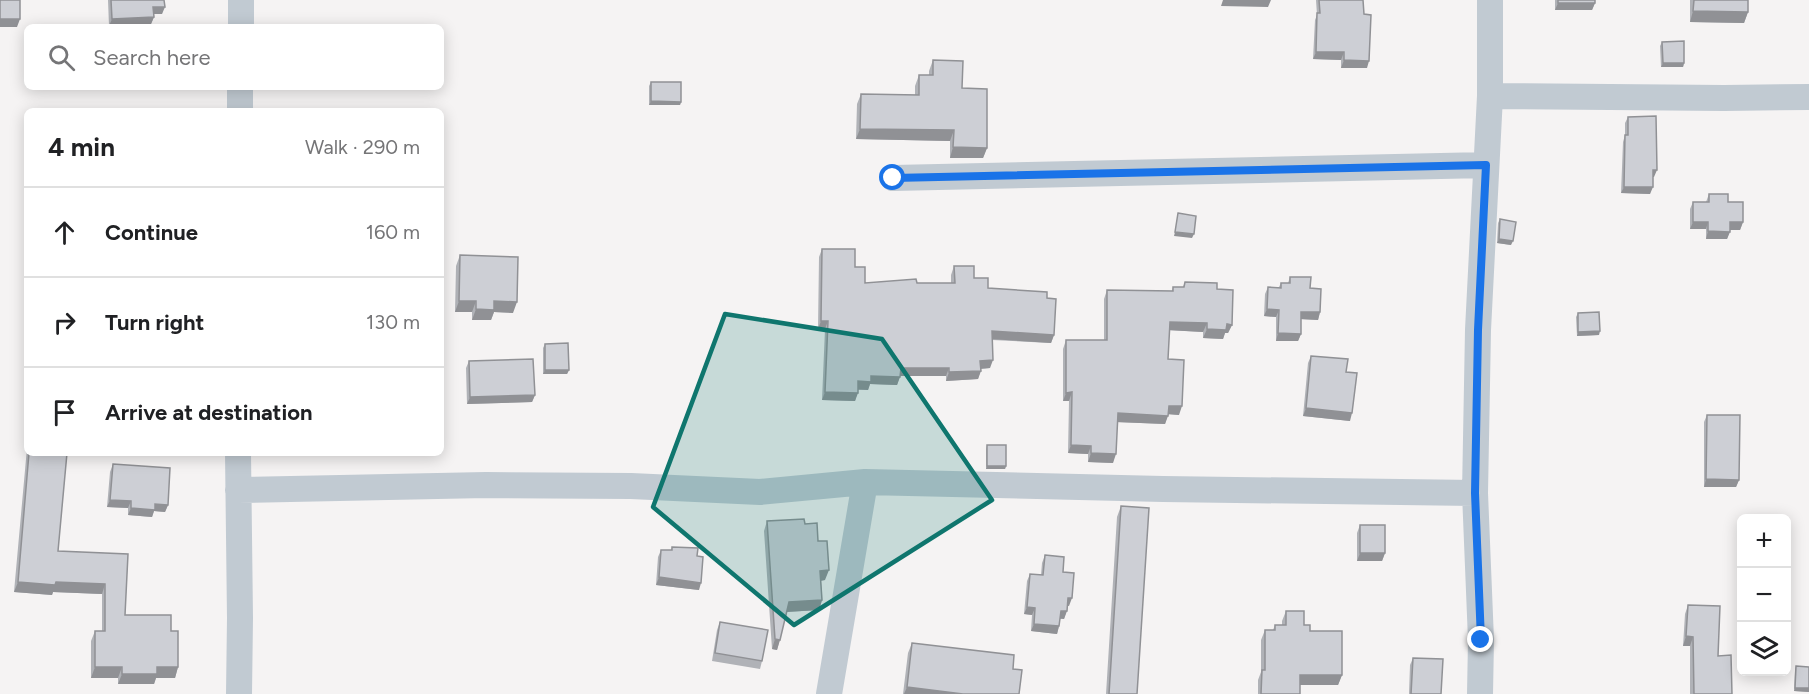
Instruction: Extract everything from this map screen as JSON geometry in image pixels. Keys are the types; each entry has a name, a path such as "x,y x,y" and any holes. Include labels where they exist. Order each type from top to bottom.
{"street":[{"path":"241,0 241,24"},
{"path":"1480,694 1481,640 1475,493 1478,330 1490,96 1490,0"},
{"path":"240,90 240,108"},
{"path":"1490,96 1809,97"},
{"path":"893,178 1486,165"},
{"path":"238,456 239,694"},
{"path":"238,490 519,485 631,486 760,492 865,482 1151,489 1475,493"},
{"path":"829,694 865,482"}],"highlighted area":[{"path":"725,314 882,339 992,500 794,625 653,507"}],"building":[{"path":"0,0 20,0 20,19 0,19"},
{"path":"111,0 164,0 165,7 153,7 154,17 112,19"},
{"path":"1319,0 1363,0 1364,14 1371,15 1369,61 1344,60 1344,52 1316,52"},
{"path":"1558,0 1595,0 1595,3 1558,3"},
{"path":"1694,0 1748,0 1748,12 1693,11"},
{"path":"1684,41 1684,63 1663,63 1662,42"},
{"path":"933,60 963,61 962,88 987,89 987,148 953,147 954,130 860,129 861,94 919,95 919,75 933,75"},
{"path":"651,82 681,82 681,102 651,101"},
{"path":"1656,116 1657,170 1653,170 1653,187 1624,187 1625,135 1628,135 1628,117"},
{"path":"1709,194 1728,194 1728,202 1743,202 1743,222 1730,222 1730,232 1708,231 1708,222 1693,222 1693,202 1709,202"},
{"path":"1178,213 1196,216 1194,234 1175,232"},
{"path":"1500,219 1516,222 1513,241 1499,239"},
{"path":"822,249 855,249 855,267 865,267 865,283 916,279 917,283 955,283 954,266 974,266 974,278 988,278 988,288 1047,292 1047,298 1056,299 1054,335 992,331 993,360 980,361 981,371 949,372 949,368 901,368 900,377 871,376 871,382 858,381 858,393 825,392 828,321 821,321"},
{"path":"460,255 518,257 517,302 494,301 494,310 476,309 476,301 459,301"},
{"path":"1290,277 1311,277 1310,288 1321,289 1320,312 1301,312 1301,334 1278,333 1279,310 1267,309 1268,287 1281,288 1281,283 1290,283"},
{"path":"1185,282 1217,283 1217,289 1233,290 1232,325 1227,324 1226,330 1207,329 1207,323 1170,322 1168,359 1184,360 1182,406 1169,406 1168,416 1118,413 1116,454 1091,453 1091,446 1071,445 1072,392 1066,393 1066,340 1107,340 1107,290 1173,291 1173,287 1184,287"},
{"path":"1599,312 1600,331 1578,332 1578,313"},
{"path":"568,343 569,370 545,370 545,344"},
{"path":"1311,356 1348,359 1346,372 1357,373 1352,413 1306,408"},
{"path":"533,359 535,395 470,397 469,361"},
{"path":"1707,415 1740,415 1739,480 1706,479"},
{"path":"987,445 1006,445 1006,466 987,466"},
{"path":"29,456 67,456 58,551 128,554 125,615 171,615 171,631 178,631 178,667 157,667 157,674 122,674 122,667 95,667 95,631 105,631 105,584 56,582 55,585 18,582"},
{"path":"113,464 170,468 168,505 155,504 155,510 131,508 131,501 110,500"},
{"path":"1121,506 1149,508 1137,694 1109,694"},
{"path":"804,519 805,524 817,523 818,541 827,541 829,570 820,571 822,600 789,602 780,640 775,639 767,521"},
{"path":"1360,525 1385,525 1385,553 1360,553"},
{"path":"672,547 698,548 697,556 703,557 701,583 659,577 661,550 672,550"},
{"path":"1045,555 1064,557 1063,572 1074,573 1072,598 1068,598 1067,611 1061,611 1059,626 1034,624 1035,608 1027,607 1030,574 1043,575"},
{"path":"1688,605 1720,606 1718,656 1731,655 1732,694 1694,694 1693,637 1686,636"},
{"path":"1286,611 1304,611 1304,625 1310,625 1310,631 1342,631 1342,675 1300,675 1300,694 1261,694 1262,670 1265,670 1265,630 1275,630 1275,625 1286,625"},
{"path":"720,622 768,630 762,661 715,653"},
{"path":"912,643 1014,655 1013,669 1022,670 1019,694 963,694 907,687"},
{"path":"1413,658 1443,659 1441,694 1411,694"},
{"path":"1796,666 1809,667 1809,688 1795,688"}],"route":[{"path":"893,178 1486,165 1478,330 1475,493 1481,640"}]}
